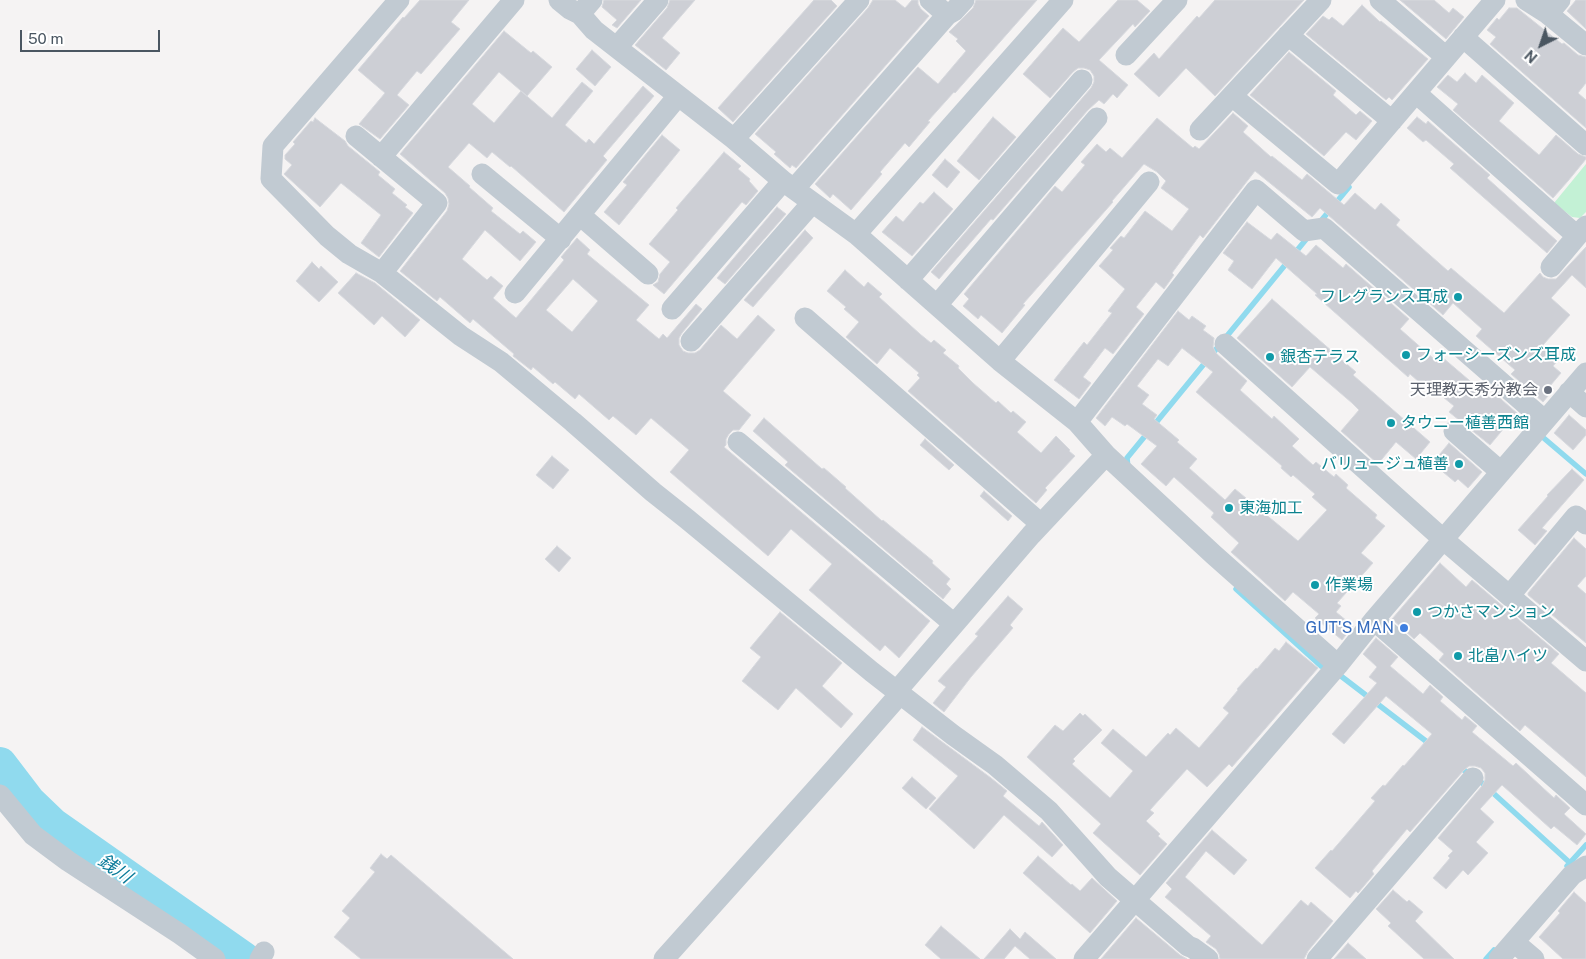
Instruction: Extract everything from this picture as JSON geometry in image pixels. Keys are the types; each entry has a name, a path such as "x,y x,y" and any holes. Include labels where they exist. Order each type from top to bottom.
{"street":[{"path":"399,0 273,146 271,178 334,242 349,254 382,273 461,336 501,362 573,422 652,492 695,525 900,694 996,765 1049,811 1108,877 1188,946 1208,959"},
{"path":"381,157 514,0"},
{"path":"559,0 570,9 586,7 594,30 734,139 812,203 856,234 1000,361 1077,422 1106,455 1214,555 1338,665"},
{"path":"616,48 658,0"},
{"path":"734,139 859,0"},
{"path":"930,0 947,15"},
{"path":"672,310 947,15 954,11 964,0"},
{"path":"1126,54 1177,0"},
{"path":"1200,130 1321,0"},
{"path":"1380,0 1446,57"},
{"path":"1232,96 1338,184 1495,0"},
{"path":"1526,0 1554,7 1586,45"},
{"path":"856,234 1057,2"},
{"path":"1288,35 1392,121"},
{"path":"1463,37 1586,145"},
{"path":"908,280 1082,80"},
{"path":"1416,93 1581,231 1551,267"},
{"path":"515,293 678,96"},
{"path":"937,305 1097,118"},
{"path":"356,136 437,203 382,273"},
{"path":"482,174 561,238"},
{"path":"1000,361 1149,182"},
{"path":"1077,422 1256,190 1304,230 1324,228 1544,420"},
{"path":"691,341 812,203"},
{"path":"580,214 648,274"},
{"path":"805,318 1041,524"},
{"path":"1225,344 1444,540 1586,661"},
{"path":"1084,959 1338,665 1374,620 1586,373"},
{"path":"1569,392 1586,407"},
{"path":"1454,431 1501,472"},
{"path":"738,442 954,624"},
{"path":"664,959 900,694 901,686 1041,524 1106,455"},
{"path":"1510,595 1576,516 1586,524"},
{"path":"1374,620 1586,805"},
{"path":"1318,959 1474,778"},
{"path":"0,795 33,835 68,861 215,959"},
{"path":"1499,959 1572,875 1585,867"},
{"path":"1514,942 1534,959"}],"green space":[{"path":"1586,164 1586,212 1580,218 1572,217 1554,203"}],"building":[{"path":"420,0 469,0 451,22 460,29 421,74 417,71 397,95 409,105 380,139 359,124 385,93 358,70"},
{"path":"604,0 641,0 617,28 612,25 617,20 602,7"},
{"path":"670,0 695,0 662,38 680,53 666,70 635,45 667,8"},
{"path":"814,0 831,0 837,6 733,122 718,108"},
{"path":"873,0 895,0 905,8 912,0 918,0 921,9 929,16 796,168 792,165 790,168 774,154 776,152 755,134 868,8"},
{"path":"976,0 1037,0 928,121 930,122 909,147 905,143 880,172 882,174 851,210 833,194 830,198 815,184 918,67 938,84 966,51 956,41 958,39 949,32 973,8"},
{"path":"1118,0 1137,0 1150,11 1135,27 1133,24 1099,60 1128,85 1117,98 1113,94 1104,104 1099,100 1088,110 939,279 931,272 1091,88 1094,82 1094,76 1090,70 1078,68 1050,98 1023,74 1063,28 1079,42"},
{"path":"1215,0 1304,0 1215,96 1186,68 1159,97 1134,74 1154,53 1159,59 1197,16 1199,18"},
{"path":"1400,0 1434,0 1449,13 1453,8 1464,17 1446,39"},
{"path":"1576,0 1586,0 1586,29 1567,11"},
{"path":"1362,5 1380,22 1428,59 1392,100 1389,97 1386,100 1306,34 1323,16 1329,20 1332,17 1343,26"},
{"path":"1509,8 1517,8 1562,44 1564,43 1578,55 1586,57 1586,83 1578,93 1586,100 1586,128 1490,44 1496,37 1487,30"},
{"path":"504,31 552,67 527,96 499,72 472,104 494,123 521,91 552,118 582,82 593,91 565,125 586,143 589,139 594,144 643,86 654,96 603,156 607,160 564,212 492,152 487,158 469,143 448,167 493,208 491,211 520,234 523,231 536,242 520,261 485,230 462,259 487,280 491,276 503,286 493,298 516,318 564,260 561,257 577,238 590,250 587,254 649,305 636,320 659,339 663,334 667,338 696,304 702,309 679,338 679,345 683,351 695,353 700,350 721,325 737,339 758,315 775,330 723,391 751,415 739,430 733,430 729,434 724,447 930,621 899,658 885,645 880,651 809,590 832,564 791,529 768,556 670,472 689,450 651,418 636,435 613,416 609,420 579,394 575,399 533,367 531,370 473,319 470,323 440,297 437,301 400,271 447,211 449,204 445,193 400,154","holes":["573,279 598,301 572,332 546,310"]},
{"path":"592,50 611,67 595,86 576,69"},
{"path":"1289,52 1336,91 1333,95 1356,115 1360,111 1372,121 1356,140 1346,132 1324,156 1250,95"},
{"path":"1465,73 1476,83 1482,75 1514,103 1499,121 1539,155 1556,135 1578,154 1586,157 1553,198 1453,110 1458,104 1437,87 1448,75 1457,82"},
{"path":"1233,113 1248,126 1243,132 1271,157 1302,180 1307,174 1344,205 1355,193 1375,210 1381,203 1400,220 1396,225 1448,271 1451,268 1504,313 1540,273 1548,279 1556,279 1586,247 1586,288 1572,275 1551,298 1570,315 1543,345 1559,359 1553,366 1561,373 1550,386 1554,389 1543,402 1511,374 1515,370 1476,336 1482,329 1453,303 1443,315 1320,208 1312,217 1255,171 1203,238 1200,235 1172,273 1174,275 1164,289 1156,282 1136,307 1144,314 1113,354 1105,348 1083,377 1091,383 1079,399 1054,380 1084,342 1087,345 1112,313 1108,311 1125,289 1099,266 1113,250 1110,248 1121,236 1124,238 1145,211 1172,231 1189,209 1161,188 1166,181 1157,172 1144,164 1023,304 1025,305 1002,333 981,315 978,319 963,306 969,299 964,294 1055,186 1062,192 1085,165 1081,162 1097,144 1106,152 1110,148 1122,158 1157,118 1193,148 1195,146 1199,149"},
{"path":"993,117 1016,137 979,180 957,161"},
{"path":"1417,117 1426,124 1428,121 1490,175 1487,178 1557,241 1547,253 1450,168 1454,164 1426,140 1423,142 1407,128"},
{"path":"315,118 380,172 378,175 395,189 392,193 407,205 405,207 413,213 379,257 361,243 381,215 341,183 320,207 284,174 292,165 285,159 285,155 295,144 293,142"},
{"path":"662,135 680,150 619,225 604,212 627,185 623,182"},
{"path":"724,152 741,166 738,169 750,179 749,181 758,191 746,205 742,202 664,294 653,285 658,282 660,274 670,262 649,244 678,210 676,208"},
{"path":"945,159 960,172 947,188 932,175"},
{"path":"934,192 953,209 912,256 882,232 896,216 903,222 920,202 923,204"},
{"path":"777,207 786,214 725,284 717,278"},
{"path":"1247,222 1271,240 1277,233 1306,256 1316,245 1343,268 1346,264 1409,319 1400,329 1434,359 1437,356 1440,359 1442,357 1490,398 1494,393 1526,421 1519,429 1510,421 1490,445 1449,412 1454,406 1432,388 1429,391 1410,374 1408,377 1276,258 1252,289 1228,270 1234,261 1223,253"},
{"path":"805,230 813,238 753,307 744,300"},
{"path":"312,262 319,269 321,266 338,282 319,302 296,281"},
{"path":"845,270 864,287 868,282 882,294 879,297 920,334 931,343 934,340 946,350 943,353 959,366 958,368 973,383 996,403 998,401 1011,413 1013,411 1026,422 1017,432 1041,453 1056,436 1075,456 1045,488 1047,490 1036,503 908,391 920,378 917,375 919,373 890,348 877,364 846,337 859,322 844,309 846,307 827,291"},
{"path":"356,273 375,283 420,320 405,337 382,316 374,325 338,293"},
{"path":"1272,299 1356,372 1353,375 1430,442 1416,459 1396,442 1378,464 1341,431 1359,410 1352,403 1310,367 1292,387 1237,338"},
{"path":"1178,311 1189,320 1192,316 1206,326 1203,330 1214,338 1213,347 1216,353 1247,381 1240,390 1272,419 1274,416 1299,439 1292,446 1313,465 1316,462 1334,477 1336,474 1348,485 1346,488 1377,515 1375,518 1385,526 1361,553 1373,563 1337,603 1341,606 1336,612 1353,626 1342,640 1315,618 1319,614 1293,592 1285,601 1231,552 1239,543 1211,517 1214,513 1174,477 1166,486 1141,464 1157,446 1127,424 1125,426 1112,417 1105,426 1096,418","holes":["1182,348 1213,372 1196,392 1282,466 1281,468 1291,477 1293,475 1315,494 1312,497 1327,510 1298,541 1235,489 1225,500 1189,468 1197,459 1177,442 1179,440 1154,419 1157,415 1142,404 1149,395 1137,386 1158,359 1168,366"]},
{"path":"1569,415 1586,430 1586,435 1573,450 1554,433"},
{"path":"764,418 822,469 824,468 846,487 882,521 933,561 932,563 950,579 946,584 951,589 943,599 785,465 788,462 753,431"},
{"path":"925,439 954,465 949,470 920,445"},
{"name":"バリュージュ植善","path":"1449,443 1482,472 1468,488 1458,479 1455,482 1443,472 1446,468 1435,460"},
{"path":"552,456 569,470 553,489 536,475"},
{"path":"1572,469 1584,480 1542,528 1547,531 1535,545 1518,530"},
{"path":"984,491 1012,516 1008,521 980,496"},
{"path":"1574,538 1586,549 1586,576 1577,586 1586,594 1586,643 1528,595"},
{"path":"557,546 571,558 559,572 545,559"},
{"path":"1440,563 1466,587 1472,580 1559,654 1551,663 1586,693 1586,777 1525,725 1520,731 1439,660 1444,654 1420,633 1414,639 1392,619"},
{"path":"1008,596 1023,609 1010,625 1013,628 944,712 933,703 946,687 938,681 978,636 975,634"},
{"path":"780,612 842,663 822,686 853,714 841,728 796,688 778,710 742,681 761,657 750,648"},
{"path":"1376,638 1398,657 1390,666 1423,694 1430,685 1443,697 1440,701 1462,720 1465,716 1477,726 1472,732 1513,766 1516,763 1554,798 1556,795 1570,808 1564,814 1586,834 1577,845 1554,826 1551,829 1502,785 1480,809 1494,822 1476,842 1488,853 1468,875 1463,870 1446,889 1433,878 1450,858 1448,856 1453,851 1438,838 1485,780 1485,773 1481,768 1469,766 1410,832 1407,829 1372,871 1374,874 1358,893 1356,891 1350,898 1315,868 1375,801 1371,798 1383,785 1385,786 1432,734 1386,696 1344,744 1332,734 1377,683 1369,677 1377,667 1363,654"},
{"path":"1286,642 1318,668 1232,767 1229,764 1207,787 1187,769 1150,810 1154,813 1146,821 1160,834 1158,836 1167,844 1140,875 1093,833 1101,824 1027,757 1055,725 1063,731 1080,713 1083,716 1085,714 1102,730 1073,759 1075,761 1072,764 1110,798 1133,771 1101,743 1113,729 1146,757 1168,733 1170,735 1176,728 1199,748 1229,713 1223,708 1237,689 1275,648 1279,651"},
{"path":"922,727 1007,791 1003,796 1039,826 1042,822 1063,845 1052,857 1004,815 974,849 929,809 958,776 913,740"},
{"path":"912,777 936,798 926,809 902,788"},
{"path":"1212,830 1247,860 1234,875 1206,851 1185,877 1262,945 1301,900 1308,906 1311,902 1333,921 1308,951 1304,959 1220,959 1216,949 1206,942 1211,936 1165,897 1172,889 1166,883"},
{"path":"381,854 387,859 391,855 513,959 361,959 334,937 350,918 342,911 375,872 370,868"},
{"path":"1038,856 1080,891 1092,878 1117,901 1090,933 1023,873"},
{"path":"1393,890 1423,912 1415,921 1454,959 1424,959 1388,926 1391,923 1376,909"},
{"path":"1574,892 1586,903 1586,959 1563,959 1539,937 1560,913 1558,911"},
{"path":"1136,918 1180,955 1187,959 1101,959"},
{"path":"941,926 980,959 941,959 925,945"},
{"path":"1010,929 1020,939 1025,932 1056,959 1030,959 1015,946 1004,959 984,959"},
{"path":"1348,943 1366,959 1334,959"}],"waterway":[{"path":"1320,222 1349,187"},
{"path":"1128,468 1127,458 1308,237"},
{"path":"1539,434 1586,474"},
{"path":"1236,589 1321,666 1329,670"},
{"path":"1337,673 1431,745"},
{"name":"銭川","path":"0,764 29,802 53,825 244,959"},
{"path":"1458,766 1481,782 1569,862"},
{"path":"1567,866 1586,845"},
{"path":"1486,959 1494,950"}],"place":[{"name":"フレグランス耳成","path":"1458,297"},
{"name":"フォーシーズンズ耳成","path":"1406,355"},
{"name":"銀杏テラス","path":"1270,357"},
{"name":"天理教天秀分教会","path":"1548,390"},
{"name":"タウニー植善西館","path":"1391,423"},
{"name":"バリュージュ植善","path":"1459,464"},
{"name":"東海加工","path":"1229,508"},
{"name":"作業場","path":"1315,585"},
{"name":"つかさマンション","path":"1417,612"},
{"name":"GUT'S MAN","path":"1404,628"},
{"name":"北畠ハイツ","path":"1458,656"}]}
